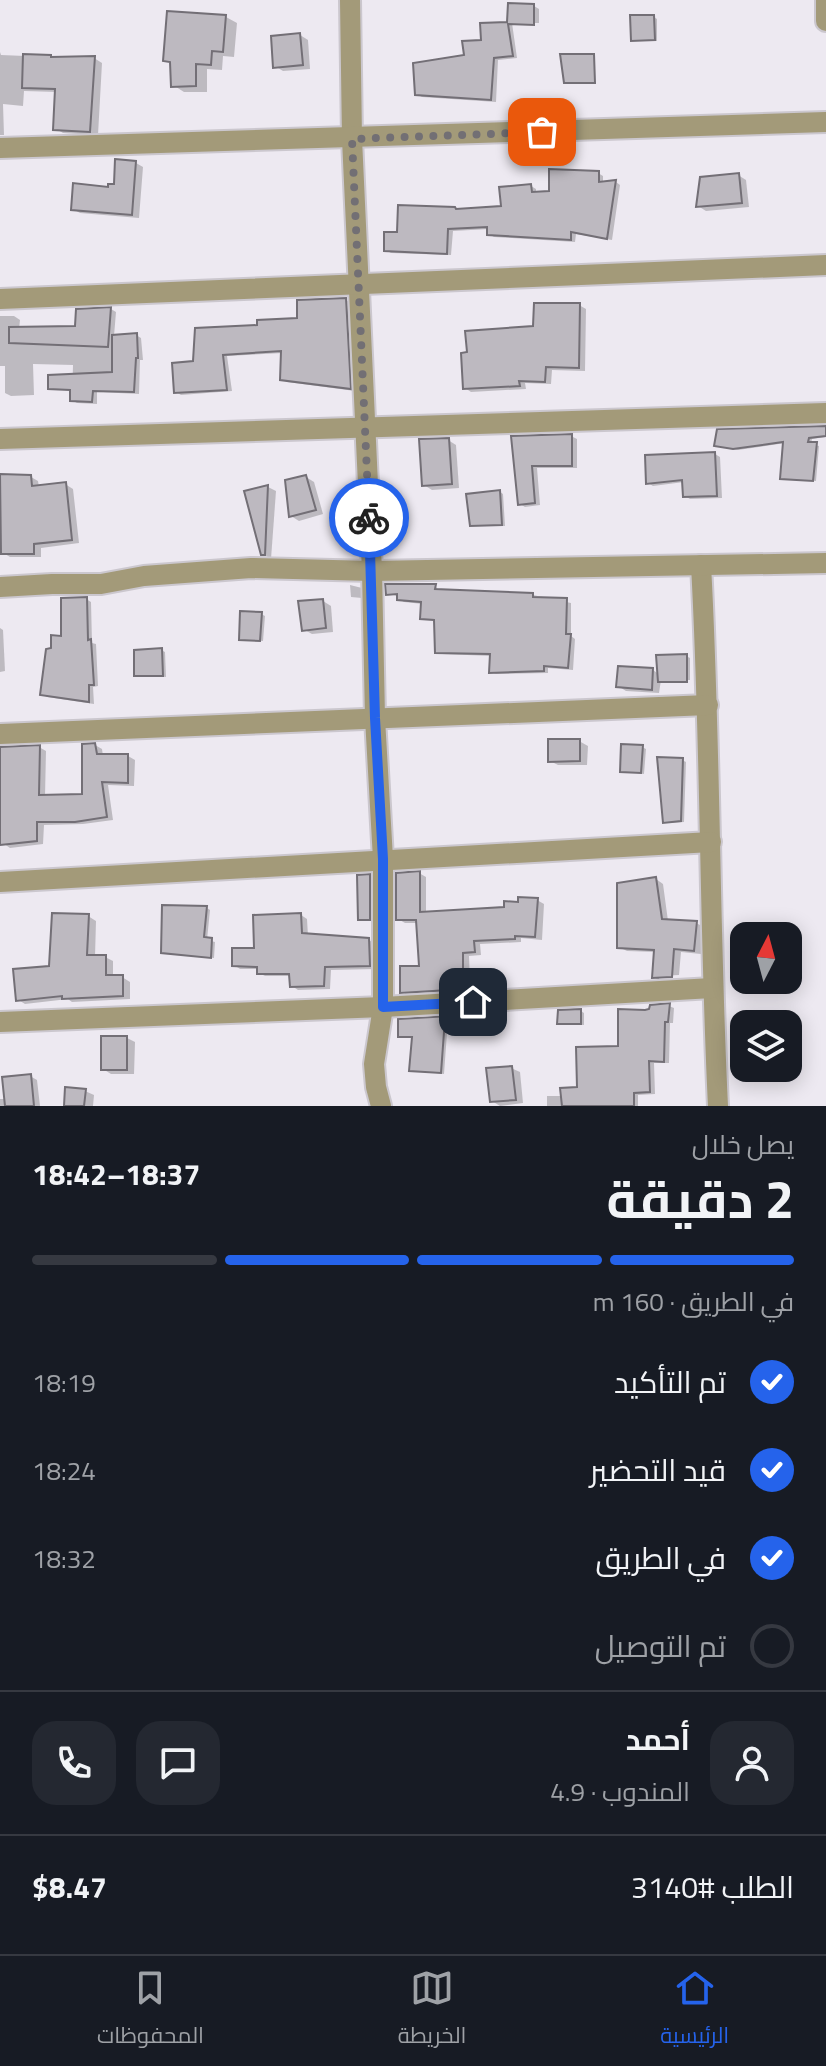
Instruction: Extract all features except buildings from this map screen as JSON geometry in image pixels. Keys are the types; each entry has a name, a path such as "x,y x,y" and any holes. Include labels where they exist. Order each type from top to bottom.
{"street":[{"path":"350,0 363,426 383,859 383,1007 374,1064 381,1106"},
{"path":"826,0 826,21"},
{"path":"0,148 826,122"},
{"path":"0,299 826,265"},
{"path":"0,439 826,413"},
{"path":"0,587 101,584 144,576 251,568 372,571 826,563"},
{"path":"701,565 708,705 712,988 718,1106"},
{"path":"0,734 708,705"},
{"path":"0,882 711,842"},
{"path":"0,1022 383,1007 712,988"}],"way so far":[{"path":"369,518 352,139 542,132"}],"route":[{"path":"369,518 383,859 383,1007 473,1002"}]}
